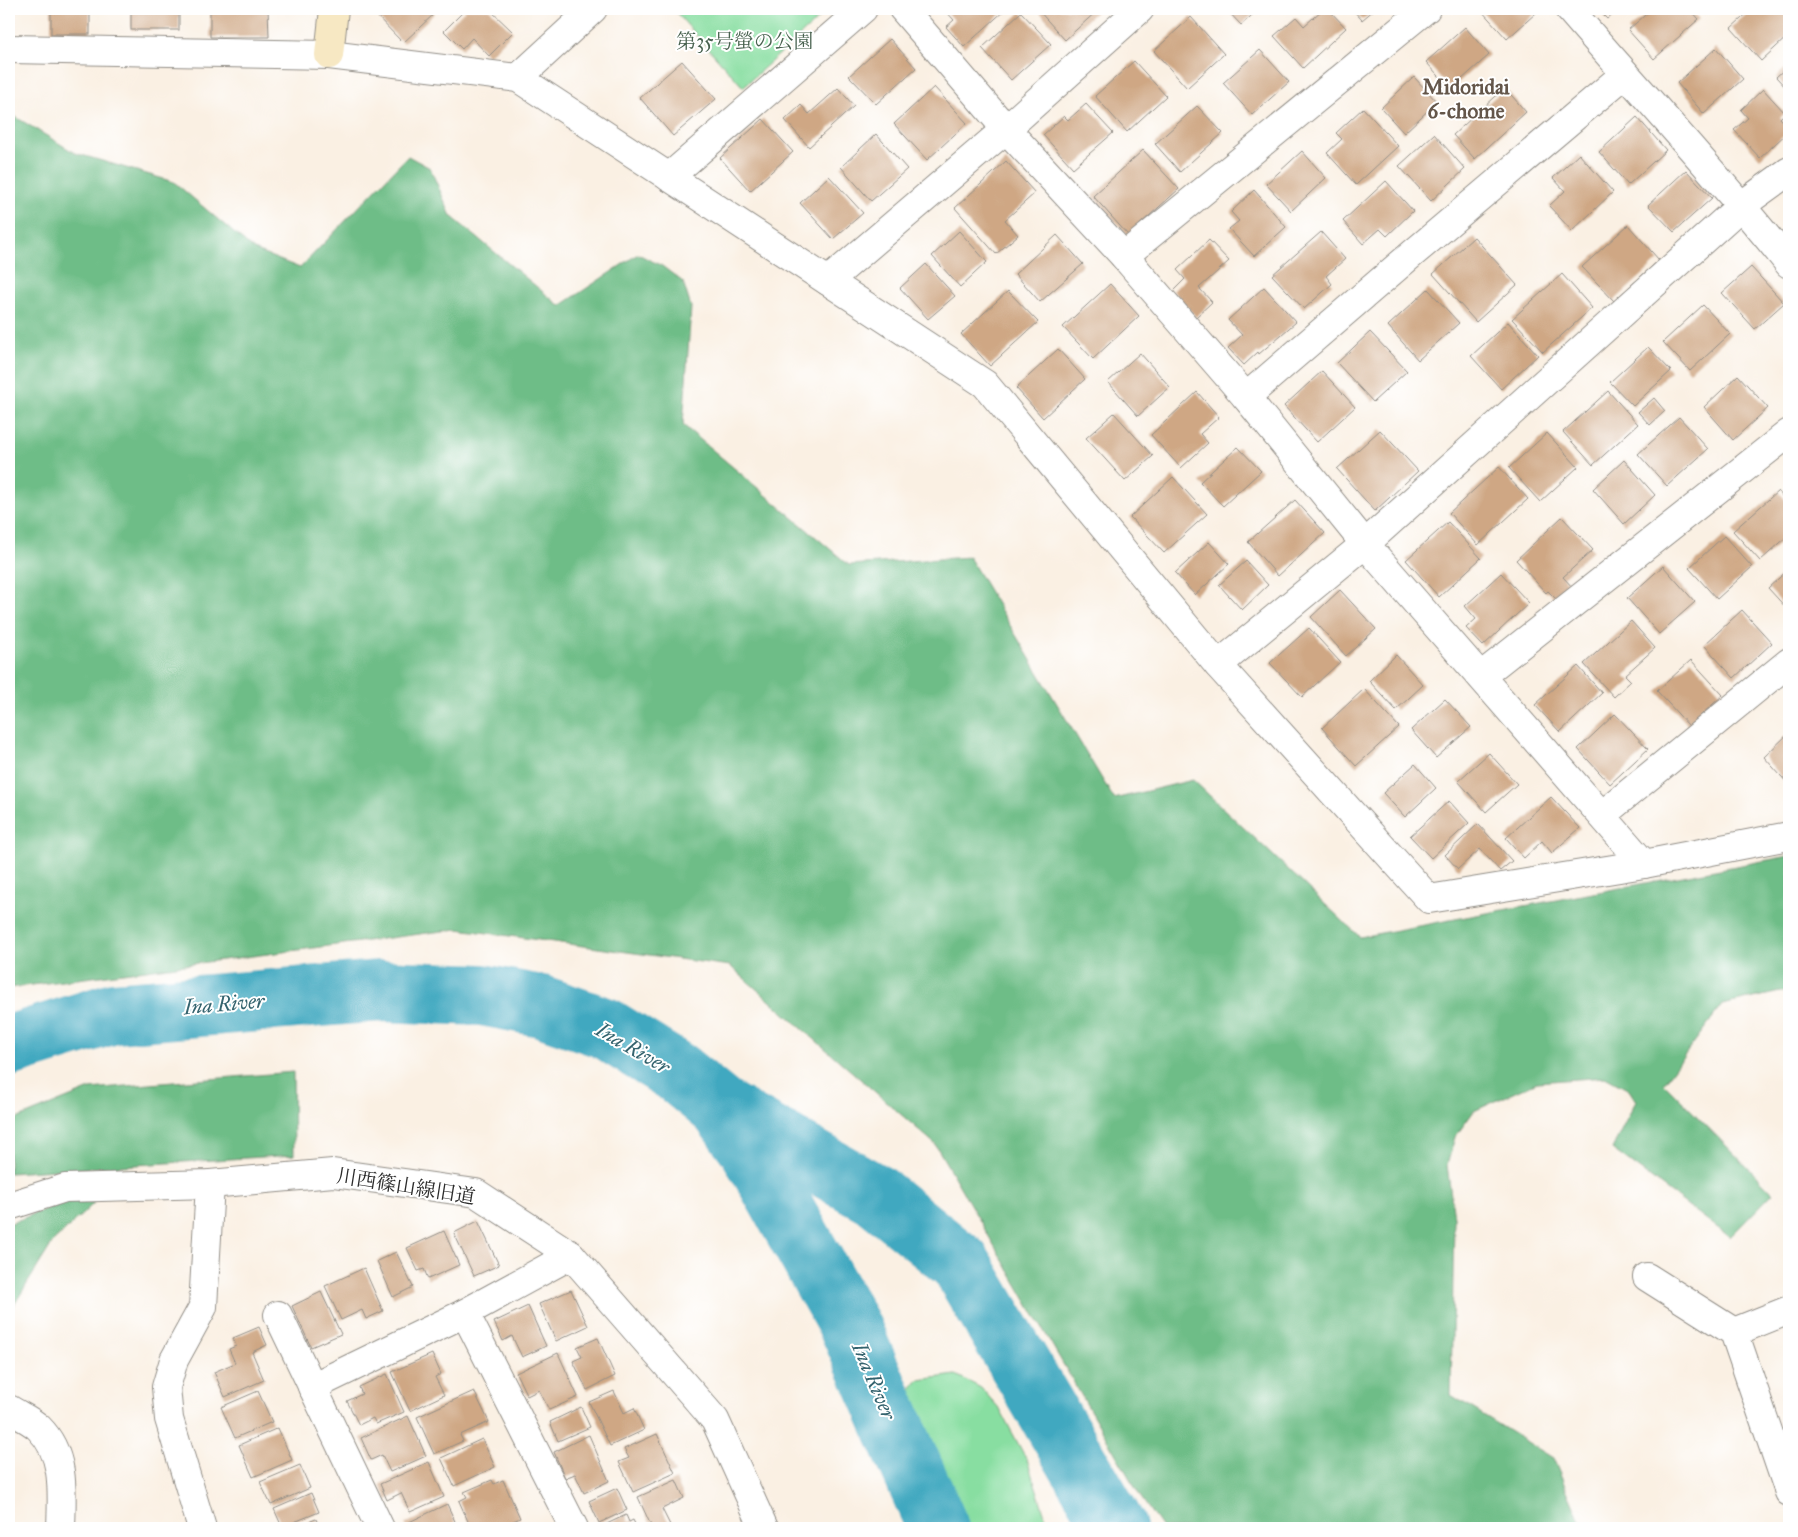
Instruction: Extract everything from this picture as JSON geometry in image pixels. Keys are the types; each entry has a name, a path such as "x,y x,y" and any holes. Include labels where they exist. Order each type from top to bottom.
{"street":[{"path":"330,55 334,9"},
{"path":"518,78 593,9"},
{"path":"669,177 863,9"},
{"path":"903,9 1006,129 1124,256 1246,397 1365,544 1644,864"},
{"path":"828,281 1006,129 1140,9"},
{"path":"1124,256 1426,9"},
{"path":"1569,9 1742,205 1789,264"},
{"path":"9,49 330,55 518,78 985,384 1218,665 1429,899 1644,864 1789,836"},
{"path":"1246,397 1625,74"},
{"path":"1218,665 1365,544 1742,205 1789,171"},
{"path":"1481,676 1789,433"},
{"path":"1602,816 1789,662"},
{"name":"川西篠山線旧道","path":"9,1206 65,1188 210,1184 333,1173 476,1193 571,1255 715,1420 764,1528"},
{"path":"202,1528 169,1419 166,1388 174,1360 203,1307 210,1184"},
{"path":"312,1387 465,1313 571,1255"},
{"path":"1647,1277 1734,1332 1789,1492"},
{"path":"1734,1332 1789,1310"},
{"path":"465,1313 574,1528"},
{"path":"278,1315 380,1528"},
{"path":"9,1409 39,1428 55,1451 62,1480 61,1528"}],"green space":[{"name":"第35号螢の公園","path":"673,9 824,9 826,12 743,87"},
{"path":"9,113 75,153 174,182 254,250 300,268 408,156 430,168 451,216 560,306 638,254 662,266 683,282 691,307 683,425 849,565 969,557 1114,799 1193,780 1360,937 1789,856 1789,990 1722,1005 1664,1083 1773,1193 1730,1237 1612,1149 1636,1101 1629,1090 1605,1077 1537,1082 1474,1111 1455,1137 1447,1165 1454,1218 1451,1395 1553,1458 1583,1528 1162,1528 1140,1496 935,1144 730,966 458,929 9,988"},
{"path":"293,1072 294,1155 9,1173 9,1122 90,1089"},
{"path":"68,1200 94,1203 53,1242 9,1313 9,1224"},
{"path":"956,1375 981,1388 999,1408 1028,1462 1049,1528 951,1528 915,1445 909,1391 918,1380"}],"building":[{"path":"9,9 14,9 13,39 9,39"},
{"path":"51,9 90,9 90,34 51,34"},
{"path":"131,9 179,9 179,30 131,30"},
{"path":"210,9 268,9 269,37 210,37"},
{"path":"370,9 431,9 435,13 403,43"},
{"path":"466,9 489,9 513,32 489,56 472,38 462,49 444,31"},
{"path":"944,9 1006,9 964,47 946,27 954,20"},
{"path":"1039,9 1099,9 1065,40"},
{"path":"1226,9 1259,9 1241,25"},
{"path":"1323,9 1328,9 1346,28 1303,68 1274,36 1296,17 1304,26"},
{"path":"1352,9 1375,9 1362,20"},
{"path":"1480,9 1532,9 1536,13 1507,39"},
{"path":"1597,9 1618,9 1607,19"},
{"path":"1652,9 1690,9 1699,19 1654,59 1628,30"},
{"path":"1752,9 1782,9 1789,17 1789,35 1761,61 1731,28"},
{"path":"1021,12 1051,44 1011,80 982,48"},
{"path":"1191,17 1224,54 1187,88 1154,51"},
{"path":"1465,27 1489,55 1451,89 1426,62"},
{"path":"890,39 916,68 876,104 849,76"},
{"path":"1716,48 1743,79 1704,114 1677,83"},
{"path":"1260,50 1289,82 1252,115 1223,83"},
{"path":"682,61 716,99 673,136 640,98"},
{"path":"1134,61 1166,96 1127,132 1095,96"},
{"path":"1789,65 1789,91 1776,77"},
{"path":"1414,77 1437,102 1404,133 1381,108"},
{"path":"934,87 967,123 927,160 894,124"},
{"path":"838,88 854,106 809,147 785,120 801,105 809,114"},
{"path":"1505,88 1526,112 1475,159 1453,135"},
{"path":"1763,89 1785,113 1780,118 1789,128 1789,131 1760,158 1734,130 1748,118 1741,110"},
{"path":"1086,104 1113,133 1073,168 1043,135 1064,116 1068,120"},
{"path":"1197,106 1223,133 1180,172 1155,144"},
{"path":"1363,108 1398,146 1356,185 1327,153 1342,139 1336,133"},
{"path":"1637,117 1666,150 1628,185 1599,152"},
{"path":"763,119 793,152 750,191 720,158"},
{"path":"876,134 907,169 871,201 841,167"},
{"path":"1434,134 1465,169 1431,201 1399,166"},
{"path":"1143,150 1179,189 1128,235 1093,196"},
{"path":"1302,151 1326,178 1291,211 1266,184"},
{"path":"1579,154 1613,192 1572,231 1549,206 1565,191 1553,178"},
{"path":"1006,161 1035,193 1005,220 1018,235 996,254 955,208"},
{"path":"1686,170 1712,198 1674,232 1648,205"},
{"path":"829,176 863,213 833,239 800,203"},
{"path":"1386,181 1413,211 1387,236 1380,229 1363,244 1343,221"},
{"path":"1254,190 1286,227 1254,256 1229,229 1239,221 1231,212"},
{"path":"1628,225 1659,260 1614,301 1582,267"},
{"path":"959,231 987,262 960,287 932,256"},
{"path":"1321,232 1345,259 1326,276 1332,284 1304,309 1272,275"},
{"path":"1057,235 1083,264 1040,302 1015,274"},
{"path":"1474,237 1517,285 1476,322 1433,274"},
{"path":"1209,240 1229,261 1199,288 1212,302 1196,317 1173,291 1185,279 1177,270"},
{"path":"926,264 955,296 928,319 900,288"},
{"path":"1751,267 1784,303 1755,329 1722,293"},
{"path":"1562,274 1592,308 1543,352 1512,319"},
{"path":"1110,284 1139,316 1093,359 1063,327"},
{"path":"1264,287 1296,322 1244,365 1228,348 1242,335 1228,320"},
{"path":"1428,289 1459,323 1418,360 1388,326"},
{"path":"1008,291 1038,322 990,366 961,334"},
{"path":"1703,305 1730,334 1690,371 1663,342"},
{"path":"1508,322 1538,355 1501,389 1471,356"},
{"path":"1370,332 1407,371 1373,402 1337,363"},
{"path":"1648,347 1671,371 1633,406 1610,382"},
{"path":"1058,349 1085,379 1043,418 1016,388"},
{"path":"1140,353 1170,387 1138,416 1108,382"},
{"path":"1322,371 1355,407 1317,442 1284,406"},
{"path":"1738,375 1768,408 1733,440 1704,407"},
{"path":"1608,391 1638,424 1593,465 1563,432"},
{"path":"1197,392 1219,417 1200,434 1208,443 1181,468 1151,435"},
{"path":"1654,398 1665,411 1650,425 1638,412"},
{"path":"1114,413 1153,456 1125,481 1086,438"},
{"path":"1679,417 1708,449 1667,486 1638,454"},
{"path":"1380,430 1418,471 1375,511 1337,469"},
{"path":"1547,433 1578,467 1540,502 1509,468"},
{"path":"1238,447 1261,471 1223,506 1200,482"},
{"path":"1624,460 1655,495 1624,524 1593,489"},
{"path":"1499,467 1528,499 1478,545 1449,513"},
{"path":"1173,477 1207,514 1164,553 1130,517"},
{"path":"1778,491 1789,504 1789,535 1760,561 1733,531"},
{"path":"1295,500 1325,533 1278,576 1248,542"},
{"path":"1562,517 1593,550 1563,577 1574,589 1560,603 1548,591 1546,593 1516,560"},
{"path":"1448,522 1481,558 1439,597 1406,560"},
{"path":"1724,536 1752,567 1717,599 1689,568"},
{"path":"1209,542 1229,564 1195,595 1175,573"},
{"path":"1246,561 1268,585 1242,610 1219,585"},
{"path":"1663,566 1695,602 1659,634 1627,598"},
{"path":"1789,569 1789,611 1768,588"},
{"path":"1501,573 1529,603 1483,646 1466,628 1476,619 1465,606"},
{"path":"1340,590 1376,629 1346,656 1311,617"},
{"path":"1742,610 1772,643 1734,678 1704,645"},
{"path":"1631,621 1655,648 1625,675 1631,681 1614,697 1584,664"},
{"path":"1309,628 1340,662 1302,697 1270,663"},
{"path":"1396,655 1423,685 1396,710 1369,681"},
{"path":"1691,660 1723,695 1689,726 1657,691"},
{"path":"1578,666 1602,693 1560,732 1535,705"},
{"path":"1364,689 1399,727 1356,766 1322,728"},
{"path":"1445,699 1471,727 1436,758 1411,730"},
{"path":"1615,714 1648,749 1610,784 1578,749"},
{"path":"1789,733 1789,785 1764,757"},
{"path":"1489,753 1517,784 1486,812 1458,781"},
{"path":"1415,764 1436,788 1405,817 1383,793"},
{"path":"1551,797 1580,828 1552,853 1542,841 1524,858 1506,838"},
{"path":"1449,801 1469,823 1431,858 1410,836"},
{"path":"1478,824 1512,861 1500,871 1480,849 1458,869 1445,855"},
{"path":"478,1221 499,1265 474,1276 454,1233"},
{"path":"444,1231 459,1265 428,1279 424,1269 418,1271 407,1248"},
{"path":"396,1252 413,1287 393,1297 377,1261"},
{"path":"364,1268 383,1311 366,1319 362,1310 341,1320 325,1286"},
{"path":"571,1290 588,1326 556,1341 539,1304"},
{"path":"321,1292 341,1334 311,1347 292,1306"},
{"path":"528,1306 546,1346 522,1357 512,1336 503,1341 494,1322"},
{"path":"259,1327 267,1345 252,1352 264,1380 225,1397 214,1372 235,1363 229,1349 236,1346 233,1338"},
{"path":"598,1338 615,1376 587,1390 573,1361 582,1357 577,1347"},
{"path":"558,1353 578,1397 549,1410 539,1390 527,1396 516,1373"},
{"path":"432,1354 441,1374 435,1377 444,1395 410,1411 392,1372"},
{"path":"387,1374 404,1412 376,1424 373,1418 359,1425 347,1401 362,1394 359,1387"},
{"path":"258,1391 272,1422 235,1438 221,1407"},
{"path":"474,1391 489,1422 460,1435 463,1441 434,1454 417,1417"},
{"path":"614,1391 624,1413 634,1408 644,1430 610,1446 589,1402"},
{"path":"581,1407 590,1427 558,1441 550,1422"},
{"path":"408,1416 426,1456 390,1472 382,1455 371,1460 361,1438"},
{"path":"278,1428 292,1460 253,1477 239,1445"},
{"path":"657,1434 675,1473 633,1492 619,1462 629,1458 624,1449"},
{"path":"589,1435 609,1481 584,1493 575,1474 565,1478 554,1452"},
{"path":"482,1439 495,1467 454,1486 441,1458"},
{"path":"429,1462 444,1497 410,1512 401,1493 387,1500 380,1484"},
{"path":"300,1465 310,1488 271,1505 260,1482"},
{"path":"492,1480 494,1484 503,1480 520,1518 498,1528 471,1528 459,1501 467,1497 464,1492"},
{"path":"676,1480 684,1498 662,1509 670,1525 663,1528 652,1528 638,1497"},
{"path":"617,1488 627,1510 599,1523 589,1501"},
{"path":"311,1493 319,1512 282,1527 274,1509"},
{"path":"447,1504 458,1528 407,1528 405,1524"},
{"path":"626,1515 629,1522 633,1520 637,1528 598,1528"},
{"path":"316,1519 320,1528 293,1528"}],"waterway":[{"name":"Ina River","path":"9,1046 114,1013 380,991 482,995 541,1006 605,1028 676,1072 720,1108 749,1147 850,1327 938,1528"},
{"path":"729,1113 877,1196 960,1263 1116,1528"}],"district":[{"name":"Midoridai 6-chome","path":"1466,99"}]}
